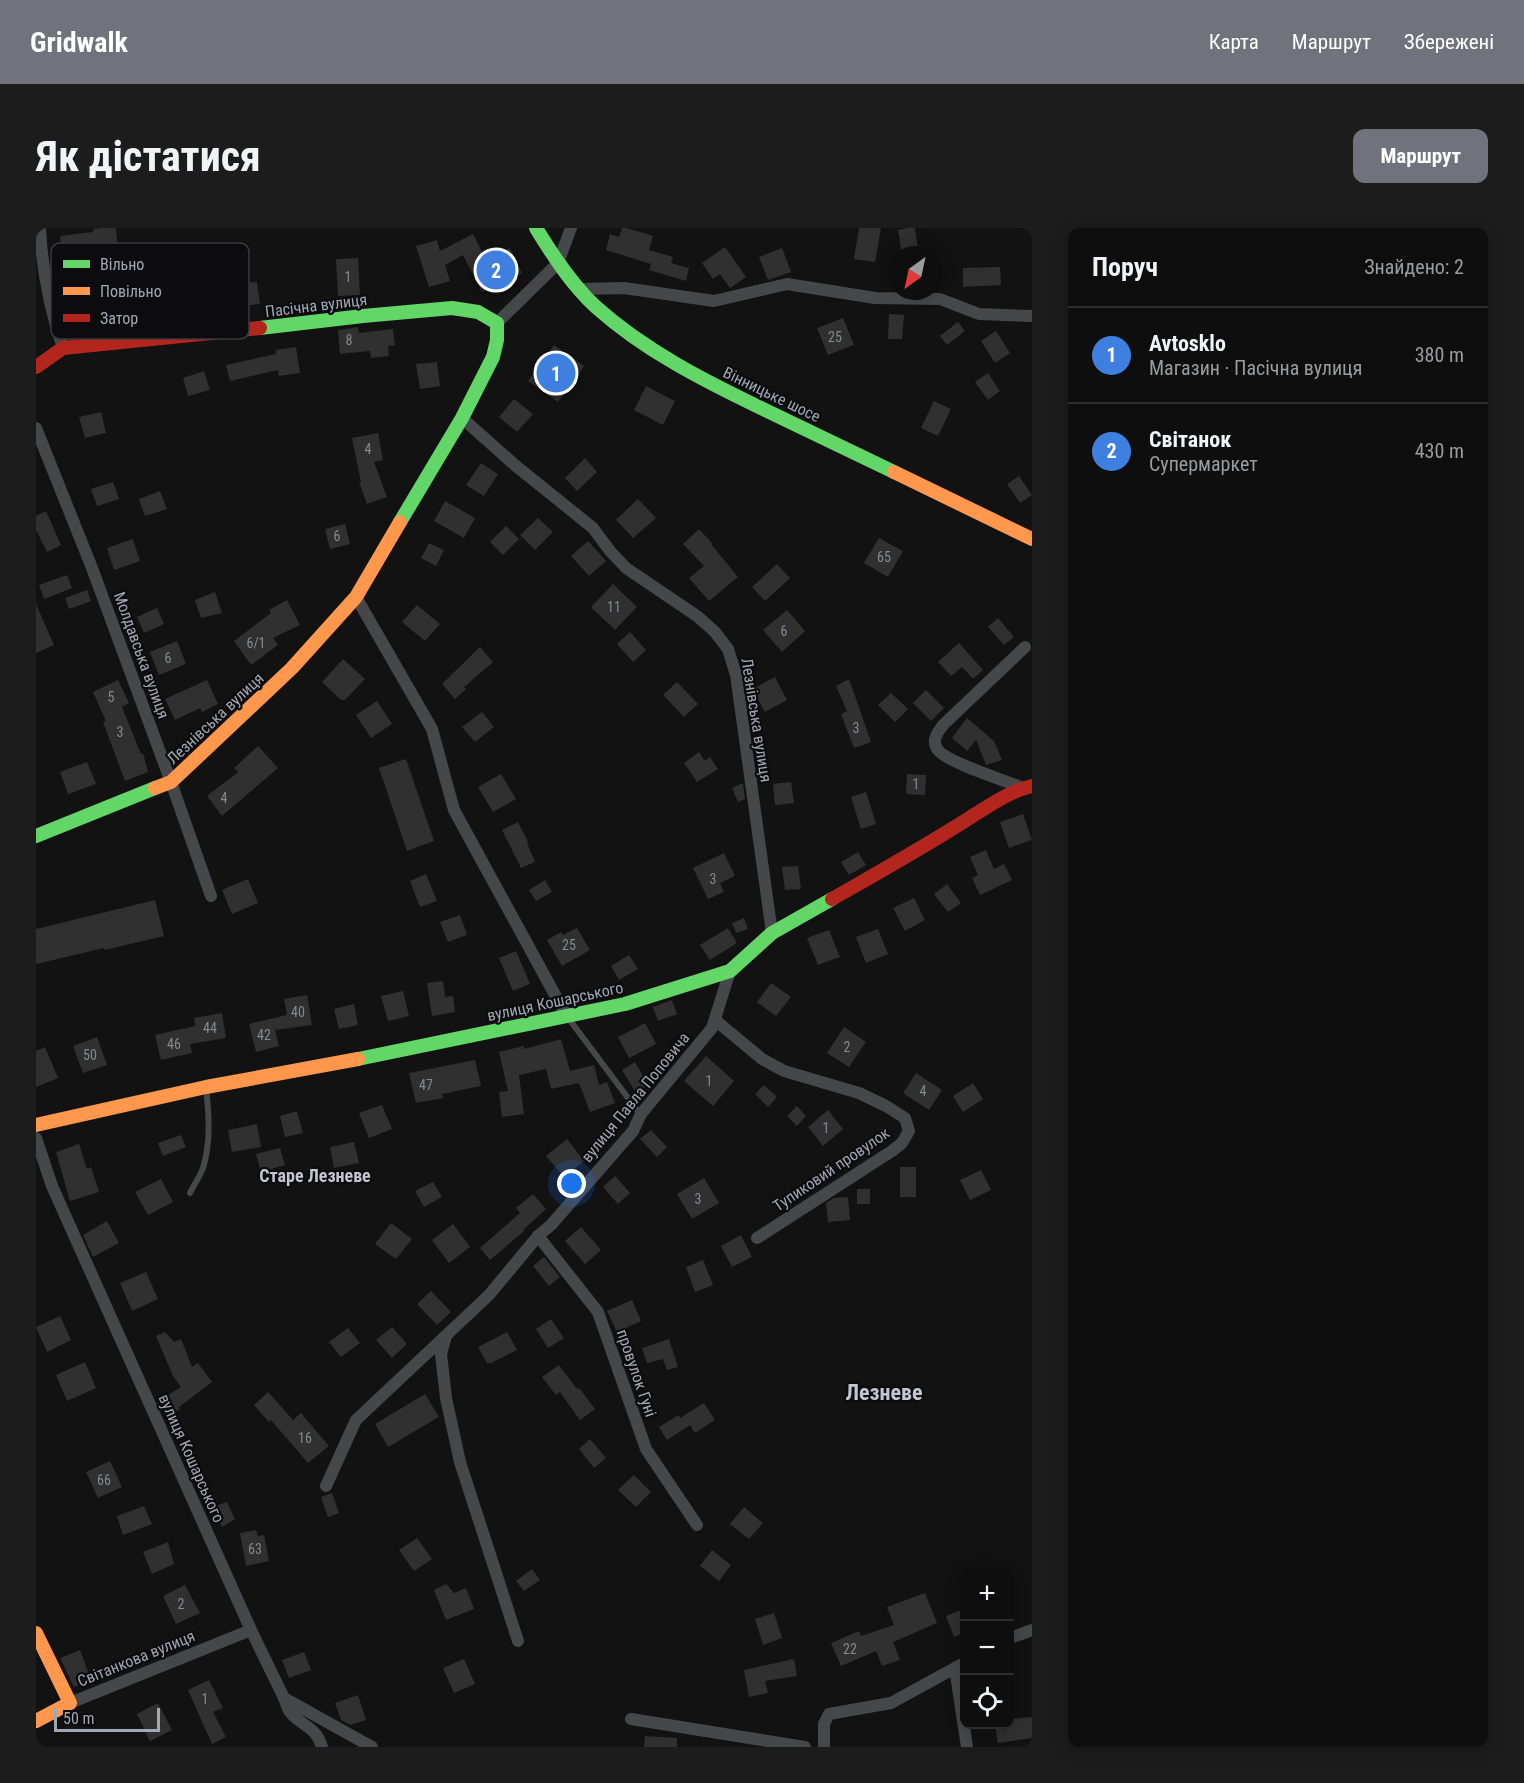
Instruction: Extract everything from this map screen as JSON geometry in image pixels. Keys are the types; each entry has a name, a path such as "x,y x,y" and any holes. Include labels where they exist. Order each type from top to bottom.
{"street":[{"path":"40,228 42,261 51,303"},
{"name":"Вінницьке шосе","path":"536,228 558,262 594,306 670,360 727,391 1032,539"},
{"path":"497,323 558,262 571,228"},
{"path":"580,289 624,288 714,301 787,284 875,297 940,299 979,314 1032,316"},
{"name":"Пасічна вулиця","path":"249,329 452,308 478,312 497,323"},
{"name":"Лезнівська вулиця","path":"36,836 171,782 292,668 356,597 462,418 493,357 497,340 497,323"},
{"path":"60,339 63,348"},
{"name":"Пасічна вулиця","path":"36,367 63,348 153,339"},
{"name":"Лезнівська вулиця","path":"462,418 516,466 593,528 626,568 698,616 715,632 728,649 736,675 772,933"},
{"name":"Молдавська вулиця","path":"36,428 92,568 211,896"},
{"path":"356,597 432,729 454,810 567,1015"},
{"path":"1025,646 943,725 936,734 934,743 939,752 950,759 1028,787"},
{"name":"вулиця Кошарського","path":"36,1125 206,1087 405,1050 625,1004 730,971 772,933 1028,787"},
{"name":"вулиця Павла Поповича","path":"326,1486 356,1420 489,1295 538,1236 551,1225 633,1131 641,1114 712,1028 730,971"},
{"name":"Тупиковий провулок","path":"715,1020 762,1059 784,1071 859,1092 904,1118 909,1131 902,1143 892,1151 758,1238"},
{"name":"вулиця Кошарського","path":"36,1137 52,1186 251,1630 289,1711 308,1725 320,1738 322,1747"},
{"name":"провулок Гуні","path":"538,1236 598,1312 646,1449 697,1526"},
{"path":"446,1336 441,1354 460,1462 518,1641"},
{"name":"Світанкова вулиця","path":"36,1721 70,1703 251,1630"},
{"path":"1014,1637 1032,1630"},
{"path":"36,1634 70,1703"},
{"path":"824,1747 824,1724 829,1714 891,1702 960,1666"},
{"path":"961,1675 967,1747"},
{"path":"284,1698 372,1747"},
{"path":"631,1719 805,1747"}],"lane":[{"path":"567,1015 641,1114"},
{"path":"190,1193 202,1170 206,1153 209,1121 206,1087"}],"building":[{"path":"116,228 117,243 61,243 60,236 93,232 93,229"},
{"path":"622,228 653,236 649,250 673,257 671,263 689,268 686,281 649,270 651,264 606,250 610,234 619,237"},
{"path":"859,228 881,228 875,262 854,259"},
{"path":"915,228 918,246 901,246 898,230"},
{"path":"473,234 486,260 510,248 522,273 482,292 463,255 445,265 450,281 429,287 416,246 437,240 440,251"},
{"path":"725,247 746,277 730,288 720,274 713,279 702,263"},
{"path":"782,248 791,272 768,280 759,257"},
{"path":"358,258 360,295 338,296 336,259"},
{"path":"1000,267 1001,285 963,287 963,268"},
{"path":"257,282 260,304 249,305 249,283"},
{"path":"889,314 904,315 902,339 888,339"},
{"path":"843,318 854,345 828,355 817,328"},
{"path":"958,322 965,331 947,345 940,336"},
{"path":"358,327 359,333 393,329 395,345 388,346 389,356 371,358 370,351 340,354 338,330"},
{"path":"996,331 1010,353 995,363 981,341"},
{"path":"554,345 584,366 558,402 528,381"},
{"path":"296,347 300,373 279,376 278,370 230,381 226,365 276,354 275,350"},
{"path":"437,362 440,386 420,389 416,364"},
{"path":"204,371 210,390 188,396 183,378"},
{"path":"988,373 1000,391 988,400 975,382"},
{"path":"646,386 675,401 663,425 634,410"},
{"path":"514,399 533,414 517,432 499,417"},
{"path":"934,401 951,409 938,436 921,428"},
{"path":"101,412 106,433 85,438 79,417"},
{"path":"378,433 383,460 374,462 387,497 367,504 359,482 361,482 352,438"},
{"path":"585,458 597,472 577,491 565,478"},
{"path":"481,463 498,474 484,496 466,485"},
{"path":"1019,476 1032,495 1020,503 1007,484"},
{"path":"113,482 119,499 97,506 91,489"},
{"path":"160,491 167,509 145,516 139,499"},
{"path":"638,499 656,518 633,538 616,520"},
{"path":"445,501 475,518 464,538 434,521"},
{"path":"46,511 61,545 47,552 36,530 36,516"},
{"path":"538,518 553,532 535,550 520,535"},
{"path":"345,524 350,544 330,549 325,529"},
{"path":"506,526 519,539 503,555 490,542"},
{"path":"699,529 738,577 709,601 689,578 704,566 683,544"},
{"path":"879,538 903,551 888,577 864,563"},
{"path":"133,539 140,561 114,570 107,548"},
{"path":"588,541 606,561 589,576 571,556"},
{"path":"429,543 444,550 436,566 421,558"},
{"path":"777,564 790,578 765,601 752,587"},
{"path":"67,575 72,588 44,599 39,585"},
{"path":"613,584 637,607 615,630 591,607"},
{"path":"87,590 91,601 69,609 65,598"},
{"path":"215,592 222,613 201,618 195,600"},
{"path":"287,600 300,625 273,638 278,645 251,665 234,641 271,613 269,610"},
{"path":"36,604 54,645 36,653"},
{"path":"417,605 440,624 425,641 402,622"},
{"path":"157,608 164,624 144,633 137,617"},
{"path":"787,610 805,631 782,652 763,630"},
{"path":"998,618 1014,637 1004,645 988,627"},
{"path":"630,632 646,650 633,662 617,644"},
{"path":"177,641 186,664 159,675 150,652"},
{"path":"959,643 983,670 973,679 962,667 951,676 938,662"},
{"path":"480,647 493,662 464,687 466,689 455,699 442,684"},
{"path":"343,659 365,679 345,700 341,700 322,682"},
{"path":"775,677 787,700 765,712 752,689"},
{"path":"849,679 871,742 854,748 841,714 847,711 836,686"},
{"path":"118,680 129,703 122,707 141,754 143,753 148,772 125,781 103,722 106,721 93,692"},
{"path":"207,680 218,704 202,712 200,708 175,720 165,699"},
{"path":"677,682 698,704 684,717 663,695"},
{"path":"926,690 944,708 931,721 913,703"},
{"path":"891,693 908,709 895,722 878,705"},
{"path":"377,701 392,724 371,738 356,715"},
{"path":"482,712 494,727 475,742 462,727"},
{"path":"967,718 994,741 1002,760 986,765 976,740 967,751 952,738"},
{"path":"258,746 278,768 222,816 207,796 238,772 234,768"},
{"path":"699,752 705,761 710,757 718,769 697,782 684,763"},
{"path":"406,759 434,841 407,851 379,768"},
{"path":"87,762 96,784 68,794 60,772"},
{"path":"501,774 516,799 493,812 478,787"},
{"path":"907,774 926,775 925,795 906,794"},
{"path":"791,782 794,803 775,805 773,784"},
{"path":"743,783 745,799 738,802 732,788"},
{"path":"866,792 876,824 861,829 851,797"},
{"path":"1023,814 1032,840 1009,848 1000,822"},
{"path":"518,822 535,862 521,868 502,830"},
{"path":"986,850 994,869 1004,864 1012,880 980,895 972,878 978,875 970,857"},
{"path":"858,852 866,865 849,875 841,862"},
{"path":"724,853 735,876 720,883 724,892 708,899 693,868"},
{"path":"798,866 801,889 785,890 782,867"},
{"path":"426,874 437,901 420,907 410,881"},
{"path":"248,879 258,903 232,914 222,890"},
{"path":"545,880 552,892 536,901 529,890"},
{"path":"947,884 961,903 948,912 934,894"},
{"path":"914,898 925,920 905,931 893,908"},
{"path":"155,900 164,936 36,964 36,929"},
{"path":"460,915 467,935 448,942 440,922"},
{"path":"744,918 748,929 736,933 732,923"},
{"path":"577,928 590,950 562,966 547,940 561,932 563,935"},
{"path":"728,928 737,943 710,960 700,945"},
{"path":"878,929 888,954 866,963 856,937"},
{"path":"829,930 840,957 818,965 807,938"},
{"path":"516,951 530,984 513,991 499,958"},
{"path":"629,955 638,969 619,980 611,966"},
{"path":"443,981 445,997 453,996 455,1012 432,1016 427,983"},
{"path":"771,983 791,997 776,1016 757,1002"},
{"path":"403,991 409,1016 388,1021 381,996"},
{"path":"307,995 312,1025 275,1030 279,1046 256,1052 249,1024 287,1015 284,999"},
{"path":"672,1000 677,1014 658,1021 653,1007"},
{"path":"354,1004 358,1025 339,1029 334,1009"},
{"path":"222,1013 226,1038 190,1044 192,1053 161,1060 155,1035 195,1026 194,1018"},
{"path":"645,1023 656,1044 629,1058 618,1037"},
{"path":"844,1027 866,1042 849,1067 827,1053"},
{"path":"97,1037 107,1065 83,1073 73,1046"},
{"path":"561,1039 570,1071 594,1065 599,1085 607,1082 615,1103 590,1112 579,1083 551,1089 546,1069 519,1075 524,1114 502,1117 499,1092 508,1091 499,1052 524,1046 524,1049"},
{"path":"45,1047 58,1078 36,1087 36,1051"},
{"path":"706,1056 734,1081 713,1106 684,1081"},
{"path":"475,1060 481,1086 442,1094 443,1098 416,1103 409,1073"},
{"path":"635,1062 648,1085 636,1093 622,1070"},
{"path":"916,1073 942,1090 929,1110 903,1093"},
{"path":"973,1083 983,1099 963,1112 953,1096"},
{"path":"764,1085 777,1097 768,1107 755,1094"},
{"path":"382,1105 392,1129 369,1138 359,1113"},
{"path":"797,1106 806,1116 797,1126 787,1116"},
{"path":"828,1110 843,1129 823,1146 808,1127"},
{"path":"297,1111 303,1133 285,1137 280,1116"},
{"path":"257,1124 261,1147 232,1152 228,1130"},
{"path":"651,1130 667,1147 657,1157 640,1139"},
{"path":"181,1135 186,1147 163,1156 158,1143"},
{"path":"567,1139 584,1161 564,1177 546,1156"},
{"path":"354,1142 359,1163 334,1168 330,1147"},
{"path":"79,1144 87,1169 91,1167 99,1192 70,1201 56,1152"},
{"path":"280,1148 285,1165 261,1172 256,1154"},
{"path":"900,1167 916,1167 916,1197 900,1197"},
{"path":"981,1170 991,1190 970,1200 960,1180"},
{"path":"615,1176 630,1193 618,1204 603,1187"},
{"path":"704,1178 719,1203 692,1219 677,1194"},
{"path":"161,1179 173,1202 148,1215 135,1192"},
{"path":"433,1182 442,1197 424,1207 415,1191"},
{"path":"857,1189 870,1189 870,1204 857,1204"},
{"path":"533,1194 546,1209 490,1260 480,1248 520,1213 516,1208"},
{"path":"848,1197 850,1220 828,1222 826,1203 834,1198"},
{"path":"107,1221 119,1243 93,1257 83,1235"},
{"path":"391,1223 412,1239 396,1259 375,1244"},
{"path":"453,1224 470,1247 449,1263 432,1240"},
{"path":"581,1227 601,1250 585,1264 565,1241"},
{"path":"741,1235 752,1257 732,1267 721,1246"},
{"path":"544,1257 560,1277 549,1286 533,1266"},
{"path":"703,1260 713,1285 695,1292 686,1267"},
{"path":"146,1272 158,1299 132,1311 120,1283"},
{"path":"431,1291 451,1312 437,1325 417,1304"},
{"path":"632,1300 641,1321 617,1332 607,1311"},
{"path":"60,1316 71,1340 47,1352 36,1327"},
{"path":"551,1319 564,1338 548,1348 536,1329"},
{"path":"392,1327 407,1344 392,1358 376,1340"},
{"path":"348,1328 360,1343 341,1357 329,1342"},
{"path":"165,1332 174,1342 181,1339 192,1367 198,1363 212,1382 170,1416 160,1400 181,1387 173,1376 156,1336"},
{"path":"507,1332 517,1350 487,1363 478,1347"},
{"path":"669,1339 678,1367 667,1370 663,1359 647,1363 642,1348"},
{"path":"85,1362 96,1388 67,1401 56,1375"},
{"path":"559,1365 595,1409 580,1420 560,1392 556,1395 542,1377"},
{"path":"268,1392 293,1420 301,1413 329,1446 308,1463 271,1420 269,1422 254,1405"},
{"path":"425,1394 439,1417 388,1447 375,1424"},
{"path":"704,1403 715,1420 695,1433 690,1425 667,1440 659,1427 679,1415 680,1418"},
{"path":"590,1439 606,1458 594,1468 579,1449"},
{"path":"110,1461 122,1487 98,1498 86,1472"},
{"path":"634,1475 651,1492 636,1507 618,1490"},
{"path":"332,1493 339,1513 328,1517 321,1497"},
{"path":"227,1502 235,1519 222,1527 215,1506"},
{"path":"144,1506 152,1524 123,1535 117,1516"},
{"path":"744,1507 763,1523 749,1539 730,1524"},
{"path":"256,1530 258,1536 264,1535 269,1561 246,1566 240,1533"},
{"path":"417,1538 432,1559 414,1571 399,1550"},
{"path":"168,1542 174,1564 152,1574 143,1552"},
{"path":"712,1550 731,1565 719,1581 700,1566"},
{"path":"532,1569 540,1580 524,1591 516,1581"},
{"path":"446,1584 454,1593 466,1588 474,1609 446,1620 434,1590"},
{"path":"185,1585 200,1613 176,1624 163,1596"},
{"path":"925,1593 937,1623 893,1642 900,1660 882,1666 876,1651 841,1666 831,1643 859,1631 861,1636 894,1625 887,1607"},
{"path":"960,1611 960,1635 954,1637 946,1616"},
{"path":"774,1613 782,1638 763,1645 755,1619"},
{"path":"80,1650 91,1680 74,1687 60,1658"},
{"path":"304,1652 311,1670 289,1678 282,1660"},
{"path":"464,1659 475,1684 454,1693 443,1668"},
{"path":"794,1659 797,1676 765,1681 768,1693 749,1697 744,1670"},
{"path":"209,1680 223,1708 213,1712 226,1737 212,1744 188,1690"},
{"path":"358,1695 366,1720 350,1725 341,1720 335,1703"},
{"path":"158,1703 172,1730 150,1741 137,1714"},
{"path":"1032,1717 1032,1738 998,1743 996,1729 1014,1729 1014,1719"},
{"path":"645,1736 677,1738 677,1747 644,1747"}],"traffic: fast":[{"path":"536,228 556,260 579,289 596,307 635,338 719,387 894,472"},
{"path":"260,328 452,308 478,312 497,323 497,340 493,357 462,418 400,522"},
{"path":"36,836 155,788"},
{"path":"358,1059 625,1004 730,971 772,933 832,899"}],"traffic: slow":[{"path":"894,472 1032,539"},
{"path":"155,788 171,782 292,668 356,597 400,522"},
{"path":"36,1125 206,1087 358,1059"},
{"path":"36,1633 70,1703 36,1721"}],"traffic: jam":[{"path":"249,329 260,328"},
{"path":"36,367 63,348 152,339"},
{"path":"832,899 1002,798 1032,786"}],"place":[{"name":"Світанок","path":"496,270"},
{"name":"Avtosklo","path":"556,373"}],"district":[{"name":"Старе Лезневе","path":"315,1176"},
{"name":"Лезневе","path":"884,1392"}]}
